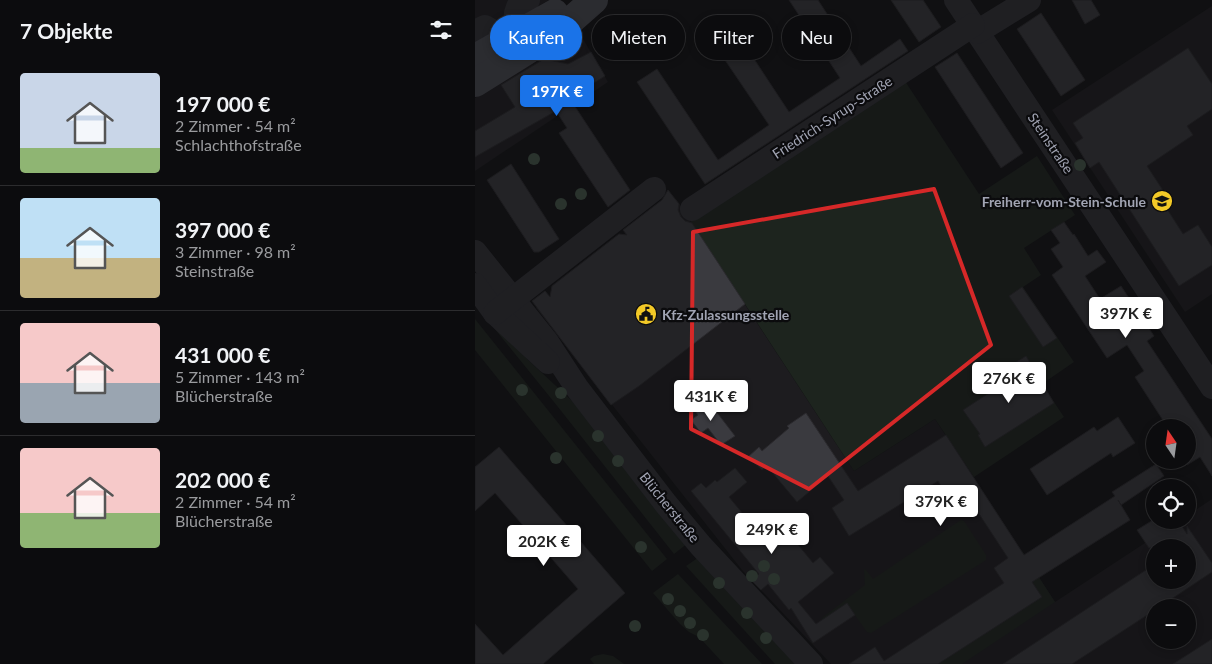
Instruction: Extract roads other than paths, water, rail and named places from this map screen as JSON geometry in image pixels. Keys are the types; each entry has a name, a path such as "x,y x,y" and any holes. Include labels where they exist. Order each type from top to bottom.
{"main road":[{"path":"550,15 592,1"},
{"path":"475,58 490,55"},
{"path":"475,84 497,60"}],"street":[{"name":"Steinstraße","path":"956,0 1212,387"},
{"name":"Friedrich-Syrup-Straße","path":"692,209 975,28 1029,0"},
{"path":"475,32 485,27 490,31"},
{"path":"504,306 654,189"},
{"name":"Blücherstraße","path":"475,252 504,306"},
{"name":"Blücherstraße","path":"475,285 504,306 547,342 577,388 666,504 701,546 811,664"}],"place":[{"name":"Freiherr-vom-Stein-Schule","path":"1162,201"},
{"name":"Kfz-Zulassungsstelle","path":"646,314"}]}
